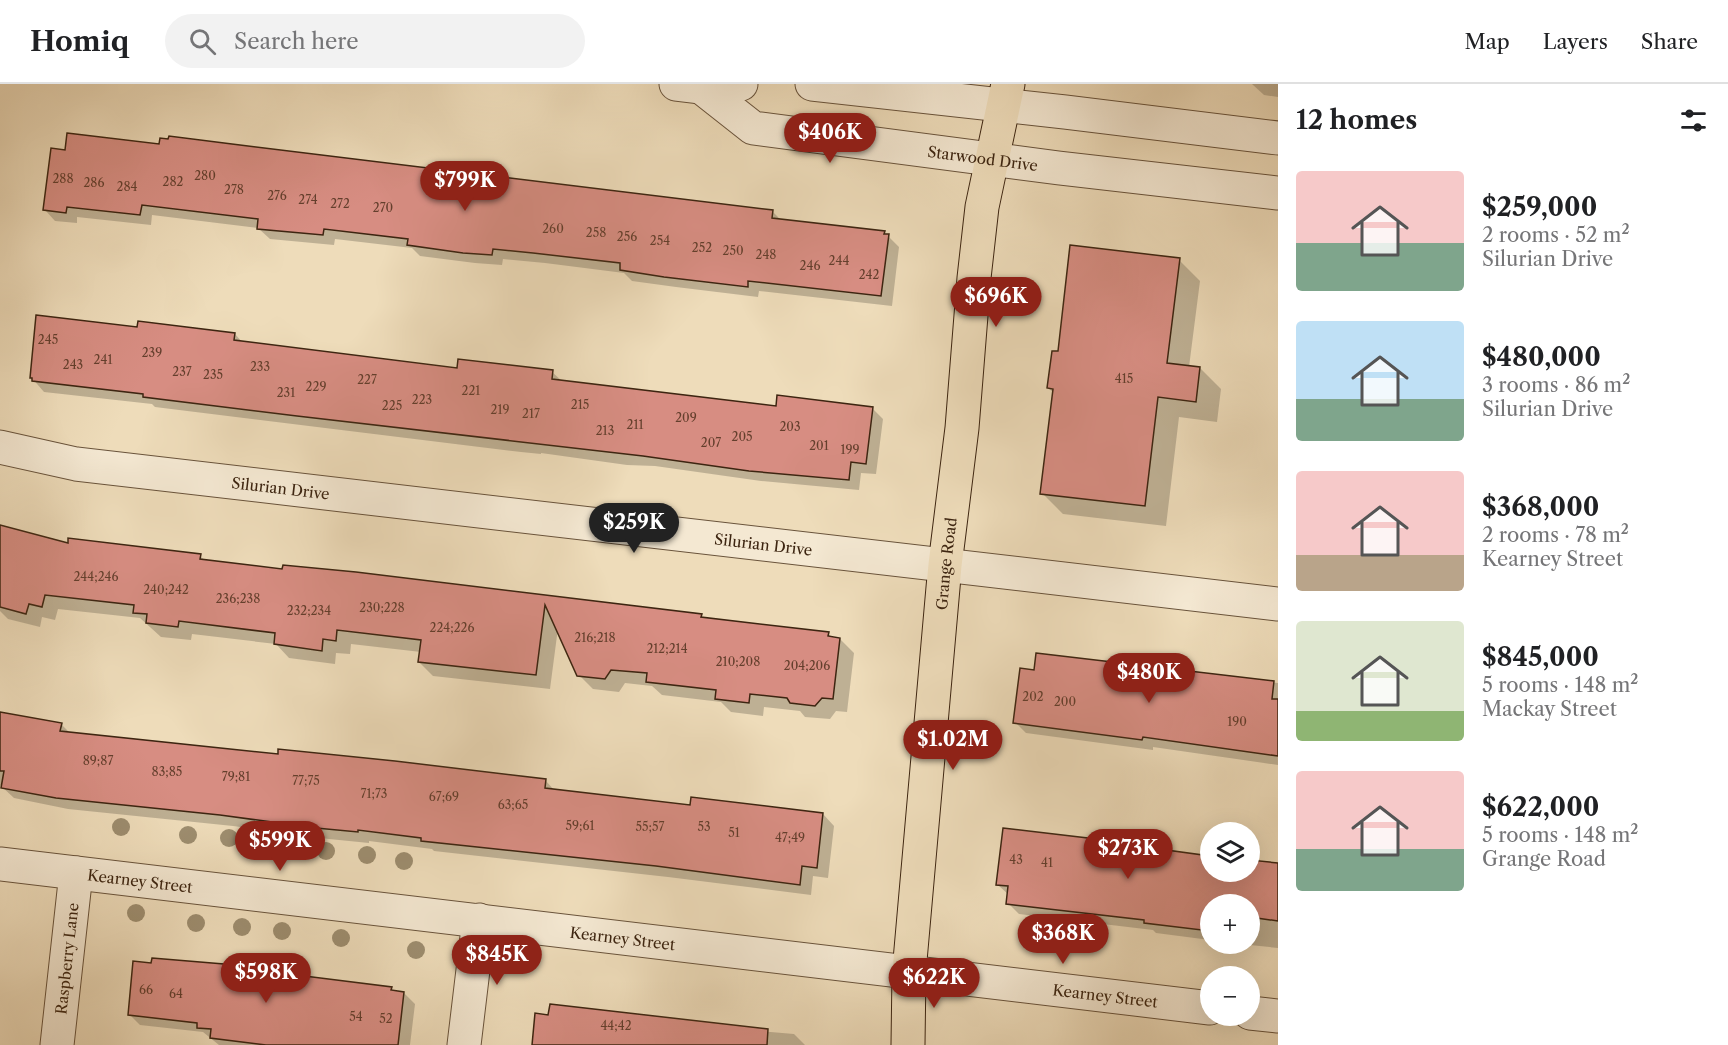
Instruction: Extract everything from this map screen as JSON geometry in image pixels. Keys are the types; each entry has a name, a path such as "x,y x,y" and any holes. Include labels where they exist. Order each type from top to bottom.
{"main road":[{"name":"Grange Road","path":"908,1045 909,972 945,565 962,428 974,279 982,207 1006,95"}],"street":[{"name":"Starwood Drive","path":"688,85 741,84"},
{"path":"812,84 1006,95 1278,138"},
{"name":"Starwood Drive","path":"688,85 753,128 992,160 1278,193"},
{"name":"Silurian Drive","path":"0,447 33,456 88,465 1278,604"},
{"name":"Kearney Street","path":"0,864 1200,1007"},
{"name":"Raspberry Lane","path":"57,1045 76,873"},
{"path":"464,1045 479,921"},
{"path":"1260,1014 1278,1016"}],"building":[{"path":"67,133 159,144 160,138 168,139 169,136 773,210 772,218 885,231 884,234 889,234 881,296 748,281 748,287 664,277 620,270 620,263 533,253 493,249 492,255 463,253 407,245 408,239 324,229 323,235 257,229 258,219 142,205 140,215 67,207 66,213 43,210 51,148 65,150"},
{"path":"1070,245 1180,258 1167,363 1200,367 1196,402 1158,397 1145,506 1040,494 1053,389 1047,388 1052,351 1058,351"},
{"path":"36,315 137,327 138,321 235,333 234,340 457,368 458,359 553,370 552,379 776,406 777,395 873,407 866,464 851,462 849,480 749,471 643,456 143,397 143,394 32,381 30,378"},
{"path":"0,525 68,543 68,538 201,554 200,559 282,569 283,565 356,572 702,614 701,617 829,632 828,636 840,638 833,699 822,698 815,706 790,703 787,698 750,694 749,703 715,699 716,690 646,682 647,673 611,670 605,679 577,676 545,605 536,675 418,662 421,640 337,630 336,641 323,639 322,651 274,644 275,633 179,621 178,627 146,623 147,614 133,613 134,605 45,595 42,607 29,604 26,614 0,607"},
{"path":"1036,653 1274,681 1272,699 1278,699 1278,756 1143,737 1142,740 1013,723 1020,668 1034,670"},
{"path":"0,712 62,723 60,731 278,754 278,749 395,761 546,779 545,788 690,805 691,797 823,813 817,868 802,866 800,885 656,866 421,841 421,838 358,830 358,832 316,828 220,815 56,798 1,788 4,771 0,771"},
{"path":"1003,828 1130,843 1130,845 1200,855 1200,882 1260,882 1260,861 1278,863 1278,921 1260,918 1260,894 1200,894 1200,930 1144,923 1144,920 1006,904 1008,886 996,885"},
{"path":"152,958 224,964 392,987 391,990 404,992 398,1045 266,1045 210,1038 211,1029 197,1028 197,1023 128,1015 133,961 151,963"},
{"path":"550,1004 768,1029 767,1045 532,1045 535,1013 548,1015"}]}
